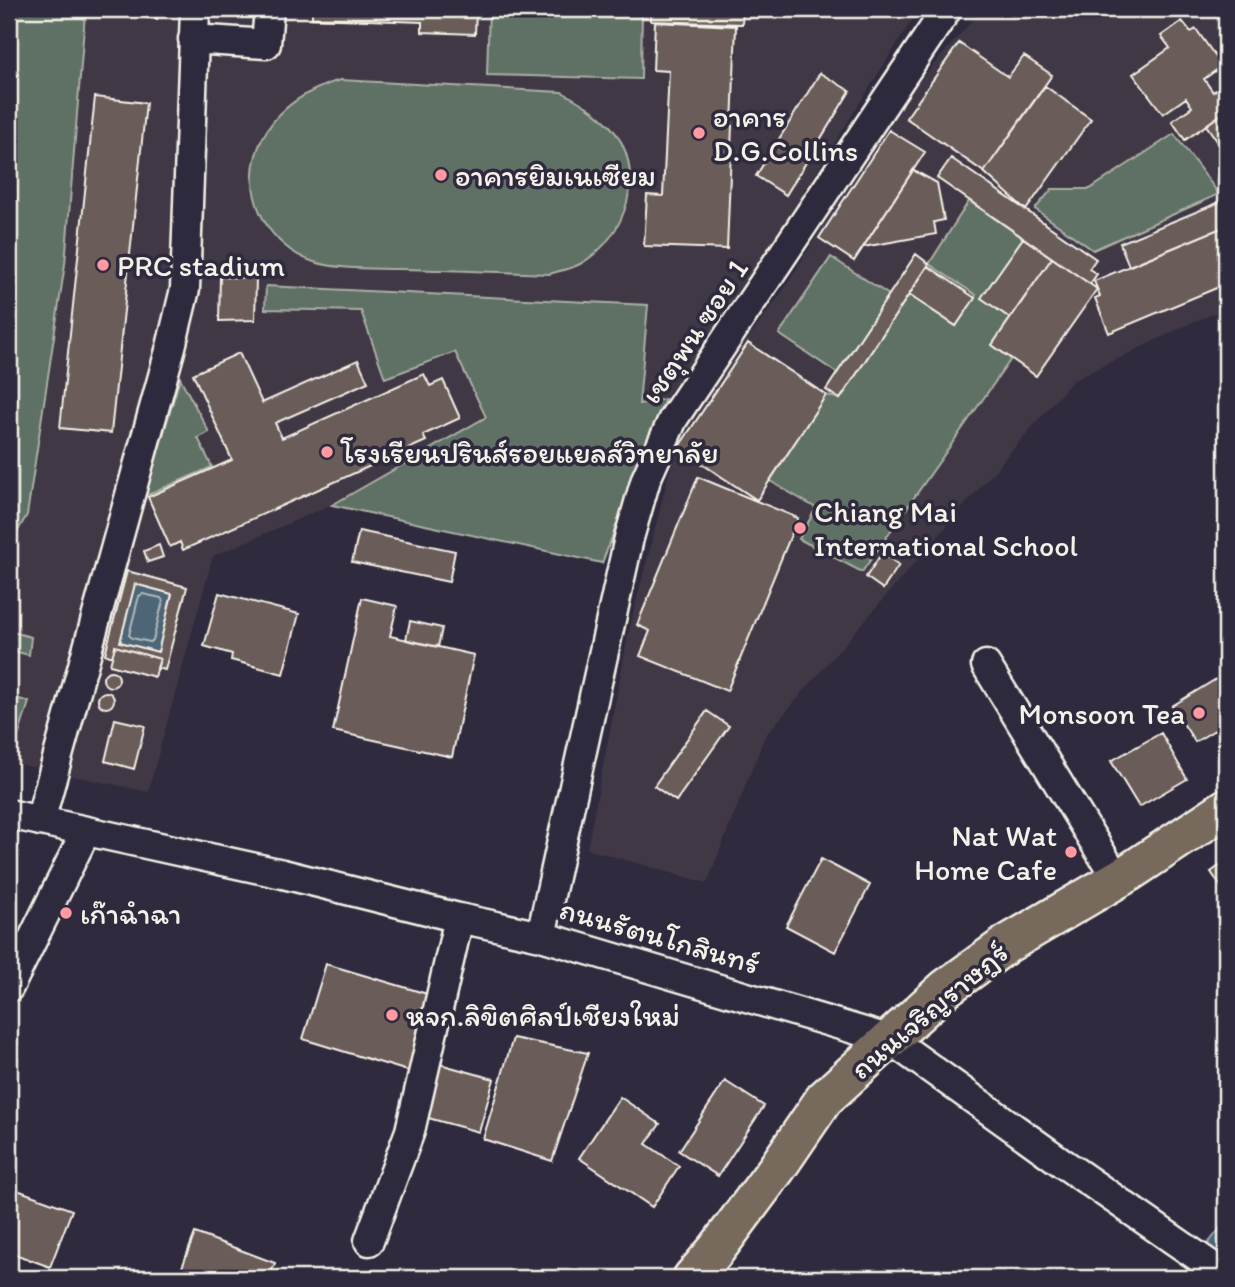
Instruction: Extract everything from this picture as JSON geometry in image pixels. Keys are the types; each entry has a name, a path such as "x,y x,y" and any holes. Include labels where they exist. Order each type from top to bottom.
{"main road":[{"name":"ถนนเจริญราษฎร์","path":"694,1278 778,1168 824,1099 946,988 1007,944 1117,879 1226,808"}],"street":[{"path":"40,821 185,289 195,9"},
{"path":"193,38 267,44 269,9"},
{"name":"เชตุพน ซอย 1","path":"541,936 629,538 646,479 673,419 947,9"},
{"path":"986,665 1117,879"},
{"name":"ถนนรัตนโกสินทร์","path":"9,814 283,874 541,936 891,1040 1226,1276"},
{"path":"9,987 86,831"},
{"path":"369,1241 410,1131 459,918"}],"shaded area":[{"name":"โรงเรียนปรินส์รอยแยลส์วิทยาลัย","path":"9,9 919,9 734,303 665,399 602,563 331,505 213,556 148,792 9,762"},
{"name":"Chiang Mai International School","path":"982,9 1226,9 1226,309 1193,322 1072,381 765,736 707,883 587,849 630,626 680,431 783,291 890,115"}],"green space":[{"path":"9,9 83,9 85,14 65,264 27,515 9,546"},
{"path":"489,9 642,9 641,79 487,75"},
{"name":"อาคารยิมเนเซียม","path":"340,80 562,92 599,116 622,143 630,182 620,220 610,238 596,252 576,266 549,274 346,267 324,265 298,255 273,234 257,204 253,188 256,155 269,128 288,107 312,91"},
{"path":"1174,134 1219,194 1093,250 1035,209 1052,189 1090,189"},
{"path":"969,201 1023,238 982,298 1010,318 992,345 1011,359 862,572 799,539 816,508 770,481 826,395 840,399 909,295 956,326 976,295 929,264"},
{"path":"831,257 889,295 837,373 779,334"},
{"path":"266,286 648,305 639,404 665,399 602,563 332,505 486,417 455,352 385,378 361,311 265,309"},
{"path":"180,378 209,432 198,438 212,467 145,496"},
{"path":"9,631 31,637 29,655 9,650"},
{"path":"9,696 29,702 13,753 9,751"}],"water":[{"path":"135,584 172,594 158,652 120,642"},
{"path":"1226,1221 1226,1278 1180,1278"}],"building":[{"path":"131,9 159,9 157,19 130,15"},
{"path":"312,9 476,9 475,34 422,32 422,22 312,18"},
{"path":"651,9 743,9 742,24 651,21"},
{"path":"1182,21 1191,32 1196,29 1222,66 1204,79 1213,92 1226,83 1226,111 1185,140 1172,121 1192,107 1186,98 1163,114 1133,74 1170,48 1161,36"},
{"name":"อาคาร D.G.Collins","path":"655,22 736,26 727,249 644,246 647,195 663,196 669,71 653,70"},
{"path":"959,43 1008,77 1024,56 1052,75 984,172 906,118"},
{"path":"820,73 850,91 786,195 756,176"},
{"path":"1045,86 1091,119 1026,210 984,172"},
{"name":"PRC stadium","path":"95,97 146,103 111,433 60,428"},
{"path":"1226,111 1226,144 1222,148 1206,125"},
{"path":"889,130 925,152 854,261 819,238"},
{"path":"951,158 1096,259 1089,269 1097,274 1090,284 937,178"},
{"path":"913,170 937,183 944,220 934,222 936,234 863,247"},
{"path":"1225,200 1226,226 1129,266 1120,243"},
{"path":"1226,226 1226,284 1109,333 1095,298 1100,296 1094,281"},
{"path":"1023,238 1052,258 1010,318 981,298"},
{"path":"916,254 929,264 840,399 826,390"},
{"path":"1052,258 1097,289 1036,376 992,345"},
{"path":"928,266 975,298 956,326 909,295"},
{"path":"220,277 256,278 255,320 219,321"},
{"path":"748,343 826,395 757,500 678,448"},
{"path":"239,353 262,403 358,360 368,382 275,423 282,438 424,374 430,386 443,380 460,418 423,435 426,441 183,550 180,542 170,547 148,497 232,460 193,374"},
{"path":"698,477 798,518 727,691 640,656 650,631 637,625"},
{"path":"359,531 455,551 449,582 352,562"},
{"path":"159,545 163,557 148,562 144,551"},
{"path":"882,553 899,565 883,589 866,577"},
{"path":"127,571 187,587 165,670 157,668 160,659 115,646 112,657 105,654","holes":["135,584 172,594 158,652 120,642"]},
{"path":"219,593 299,614 283,674 231,660 232,654 204,646"},
{"path":"362,598 397,606 390,636 474,655 452,757 333,731"},
{"path":"410,621 442,628 438,647 406,640"},
{"path":"115,646 160,659 155,677 110,665"},
{"path":"111,671 117,673 117,685 111,687 105,685 103,679 105,673"},
{"path":"1226,673 1226,723 1195,742 1172,706"},
{"path":"106,692 112,694 112,706 106,708 100,706 98,700 100,694"},
{"path":"707,711 729,726 676,801 654,786"},
{"path":"115,719 145,726 134,769 105,761"},
{"path":"1161,733 1187,779 1139,807 1111,761"},
{"path":"821,859 870,885 835,952 786,926"},
{"path":"1226,861 1226,894 1211,872"},
{"path":"326,964 434,996 411,1072 303,1039"},
{"path":"513,1038 588,1053 552,1161 483,1139"},
{"path":"436,1063 494,1079 479,1132 421,1116"},
{"path":"725,1081 764,1106 718,1176 679,1151"},
{"path":"620,1097 660,1124 646,1144 679,1166 652,1207 579,1158"},
{"path":"9,1187 72,1210 50,1267 9,1252"},
{"path":"195,1233 275,1263 269,1278 178,1278"}],"place":[{"name":"อาคาร D.G.Collins","path":"699,133"},
{"name":"อาคารยิมเนเซียม","path":"441,175"},
{"name":"PRC stadium","path":"103,265"},
{"name":"โรงเรียนปรินส์รอยแยลส์วิทยาลัย","path":"327,452"},
{"name":"Chiang Mai International School","path":"800,528"},
{"name":"Monsoon Tea","path":"1199,713"},
{"name":"Nat Wat Home Cafe","path":"1071,852"},
{"name":"เก๊าฉำฉา","path":"66,913"},
{"name":"หจก.ลิขิตศิลป์เชียงใหม่","path":"392,1015"}]}
